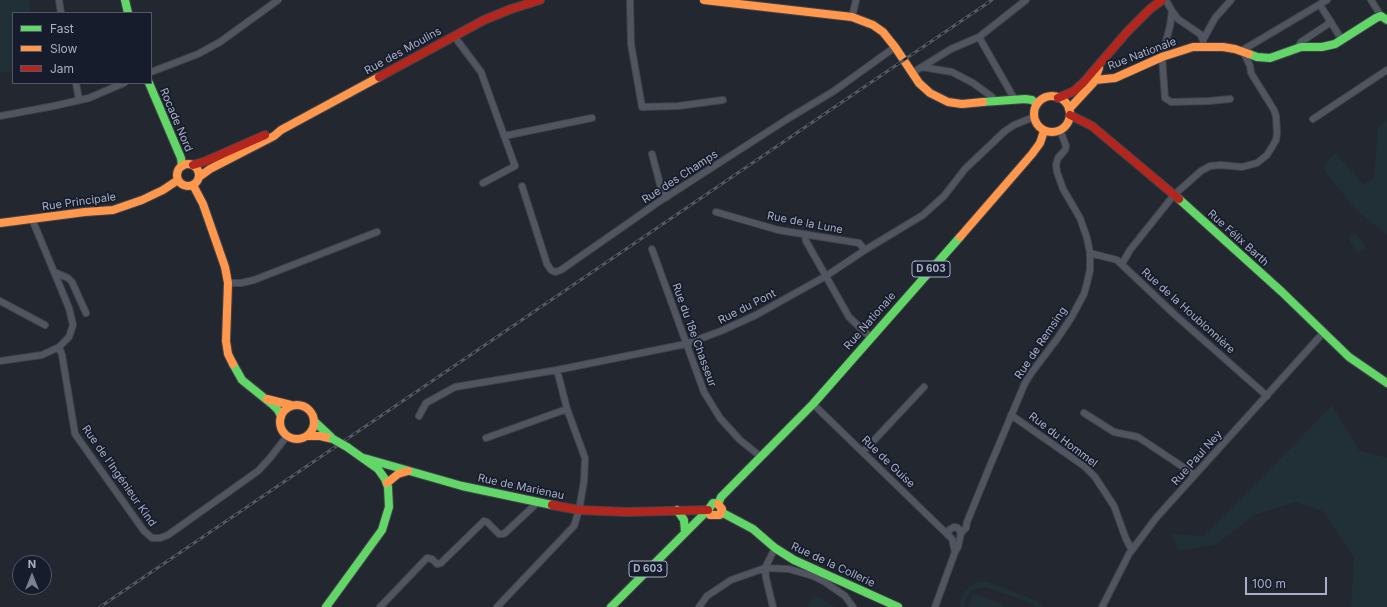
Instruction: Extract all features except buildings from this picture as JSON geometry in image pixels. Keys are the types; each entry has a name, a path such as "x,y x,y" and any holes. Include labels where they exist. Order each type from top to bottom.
{"main road":[{"path":"125,0 128,12"},
{"name":"Rue des Moulins","path":"199,177 210,169 274,136 282,130 496,14 540,0"},
{"path":"704,0 852,18 867,22 878,28 895,47 924,89 936,97 948,102 962,104 1029,99 1037,104"},
{"path":"1058,98 1079,88 1127,32 1150,9 1162,0"},
{"path":"1256,57 1270,58 1298,47 1322,47 1335,44 1376,18 1384,18"},
{"name":"Rue Nationale","path":"1095,80 1114,78 1162,57 1203,43 1223,46 1246,58 1256,57"},
{"path":"1069,112 1064,102 1058,98 1048,97 1042,99 1037,104 1034,110 1034,118 1036,123 1044,131 1049,132 1060,130 1066,126 1069,112 1095,80 1102,61"},
{"name":"Rocade Nord","path":"149,84 181,158 182,166"},
{"name":"Rue Félix Barth","path":"1069,112 1092,126 1174,195 1282,292 1322,333 1349,357 1387,383"},
{"name":"Rue des Moulins","path":"193,165 200,164 266,135 282,130"},
{"name":"Rue Nationale","path":"718,504 721,497 813,404 870,337 1032,154 1040,143 1044,131"},
{"path":"189,164 193,165 198,170 198,180 190,186 183,185 178,180 177,174 182,166 189,164"},
{"name":"Rue Principale","path":"0,223 85,212 113,210 158,193 178,180"},
{"path":"193,185 203,204 225,267 228,283 226,341 228,354 242,380 278,410 281,416"},
{"path":"264,398 291,405 297,404 308,408 314,417 315,422 333,439 364,458 378,469 387,483 390,496 389,508 382,530 326,607"},
{"path":"291,405 281,416 280,427 287,436 297,439 307,436 320,436 333,439"},
{"path":"307,436 311,432 315,422"},
{"name":"Rue de Marienau","path":"364,458 462,486 537,503 579,510 627,512 677,510 710,513"},
{"path":"387,483 398,474 408,471"},
{"path":"710,513 713,504 718,504 722,509 722,512"},
{"path":"677,510 684,520 685,532"},
{"name":"D 603","path":"611,607 694,523 710,513 717,516 722,512"},
{"name":"Rue de la Collerie","path":"722,512 753,529 775,548 794,560 898,607"}],"street":[{"path":"59,0 61,12"},
{"path":"152,72 198,54 220,42 278,0"},
{"path":"630,0 632,44 642,107 678,106 723,100"},
{"path":"852,18 856,0"},
{"path":"912,73 951,49 979,37 1026,0"},
{"path":"1166,0 1178,19 1200,34 1203,43"},
{"path":"1203,43 1215,18 1231,0"},
{"path":"1246,58 1327,0"},
{"path":"1371,0 1384,18"},
{"path":"1320,5 1342,40"},
{"path":"1172,11 1170,26 1162,57 1165,98 1170,102 1230,99"},
{"path":"1298,47 1301,42 1331,22"},
{"path":"454,36 481,72 515,166 483,183"},
{"path":"979,37 1015,100"},
{"name":"Rue des Champs","path":"522,186 547,264 551,270 555,272 561,270 667,197 789,118 834,91 895,47"},
{"path":"1246,58 1256,57"},
{"path":"1122,264 1130,250 1174,195 1201,171 1210,166 1221,165 1242,167 1257,163 1267,155 1272,147 1278,133 1276,116 1252,73 1246,58"},
{"path":"922,67 952,72 973,83 996,101"},
{"path":"1313,119 1387,70"},
{"path":"76,84 79,100"},
{"path":"0,116 89,98 122,84"},
{"path":"504,136 592,118"},
{"name":"Rue du Pont","path":"419,416 426,403 456,387 556,370 686,344 721,331 756,315 826,276 922,215 944,196 965,169 1005,131 1014,125 1034,118"},
{"name":"Rue de Remsing","path":"935,607 958,547 960,533 966,528 967,522 1011,415 1032,372 1065,328 1084,294 1090,270 1090,253 1082,222 1063,189 1056,172 1058,158 1065,150 1066,146 1060,130"},
{"name":"Rue des Champs","path":"652,154 661,188 667,197"},
{"name":"Rue de la Lune","path":"716,212 778,230 859,244 865,250"},
{"path":"0,361 42,355 60,347 69,337 73,325 69,308 32,219"},
{"path":"228,283 241,283 254,280 377,232"},
{"path":"805,235 806,241 849,317 870,337"},
{"name":"Rue du 18e Chasseur","path":"652,249 704,392 720,418 740,440 760,456"},
{"name":"Rue de la Houblonnière","path":"1090,253 1117,260 1122,264 1174,314 1267,396"},
{"path":"54,272 68,278 72,282 86,314"},
{"path":"0,301 45,325"},
{"name":"Rue Paul Ney","path":"1102,607 1132,550 1156,518 1322,333"},
{"name":"Rue de l'Ingénieur Kind","path":"60,347 75,434 144,531 152,538 160,538 168,535 258,472 287,436"},
{"path":"497,607 574,526 579,510 584,480 585,458 567,409 556,370"},
{"path":"863,452 924,387"},
{"name":"Rue de Guise","path":"813,404 950,537"},
{"path":"486,438 567,409"},
{"path":"1084,413 1114,432 1138,437 1195,475"},
{"name":"Rue du Hommel","path":"1011,415 1084,466 1095,477 1114,506 1126,539 1132,550"},
{"path":"380,607 428,558 432,559 437,564 441,563 484,521 499,534 505,533 537,503"},
{"path":"950,537 956,540 960,533 951,528 949,530 950,537 955,552"},
{"path":"773,607 766,578 766,568 775,548"},
{"path":"699,607 707,596 731,580 766,568 789,569 813,576 825,582 845,596 853,607"}],"shaded area":[{"path":"0,0 29,0 31,12 12,12 12,71 0,73"},
{"path":"1387,120 1387,235 1356,210 1323,169 1335,153 1364,185 1374,178 1378,127"},
{"path":"1356,233 1366,248 1358,254 1348,238"},
{"path":"1332,405 1359,450 1387,458 1387,607 1351,607 1354,557 1322,511 1295,502 1254,515 1217,544 1179,551 1171,534 1204,536"},
{"path":"988,582 1035,600 1043,607 1036,607 1033,604 986,587 975,589 966,598 965,607 960,607 961,598 964,592 975,583"},
{"path":"973,593 1004,605 1003,607 968,607"},
{"path":"814,594 832,605 834,607 808,607"}],"railway":[{"path":"100,607 992,0"}],"traffic: fast":[{"path":"125,0 128,12"},
{"path":"1249,54 1257,57 1270,58 1301,47 1322,47 1335,44 1376,18 1381,16 1387,20"},
{"path":"149,84 181,158 182,166"},
{"path":"983,102 1025,99 1032,100 1037,104"},
{"path":"1179,199 1282,292 1349,357 1387,383"},
{"path":"718,504 721,497 813,404 960,237"},
{"path":"233,364 242,380 273,405 281,416"},
{"path":"315,422 331,437"},
{"path":"333,439 347,447"},
{"path":"326,607 382,530 389,507 388,487 385,479 378,469 347,447"},
{"path":"364,458 462,486 552,505"},
{"path":"611,607 708,510 713,503 718,504"},
{"path":"677,510 684,520 685,532"},
{"path":"721,512 753,529 775,548 794,560 898,607"}],"traffic: slow":[{"path":"704,0 852,17 873,25 883,32 919,83 930,93 948,102 962,104 983,102"},
{"path":"1095,80 1115,78 1162,57 1193,47 1223,47 1249,54"},
{"path":"1069,109 1094,82 1099,68"},
{"path":"199,177 210,169 274,136 281,130 379,77"},
{"path":"1052,96 1065,101 1070,114 1065,127 1052,132 1039,127 1034,114 1039,101 1052,96"},
{"path":"960,237 1032,154 1040,143 1044,131"},
{"path":"188,164 196,167 199,175 196,183 188,186 180,183 177,175 180,167 188,164"},
{"path":"0,223 85,212 113,210 142,200 163,190 178,180"},
{"path":"193,185 203,204 225,267 228,283 226,341 228,354 233,364"},
{"path":"267,399 291,405"},
{"path":"294,405 300,405 304,406 311,412 314,422 313,429 307,436 300,439 294,439 290,438 283,432 280,425 280,419 281,415 287,408 294,405"},
{"path":"307,436 320,436 333,439"},
{"path":"387,483 398,474 408,471"},
{"path":"708,510 710,515 720,515 722,509 718,504"}],"traffic: jam":[{"path":"379,77 484,20 511,9 540,0"},
{"path":"1058,98 1074,91 1083,83 1127,32 1150,9 1162,0"},
{"path":"1070,115 1092,126 1179,199"},
{"path":"193,165 206,161 265,135"},
{"path":"552,505 579,510 627,512 708,510"}]}
